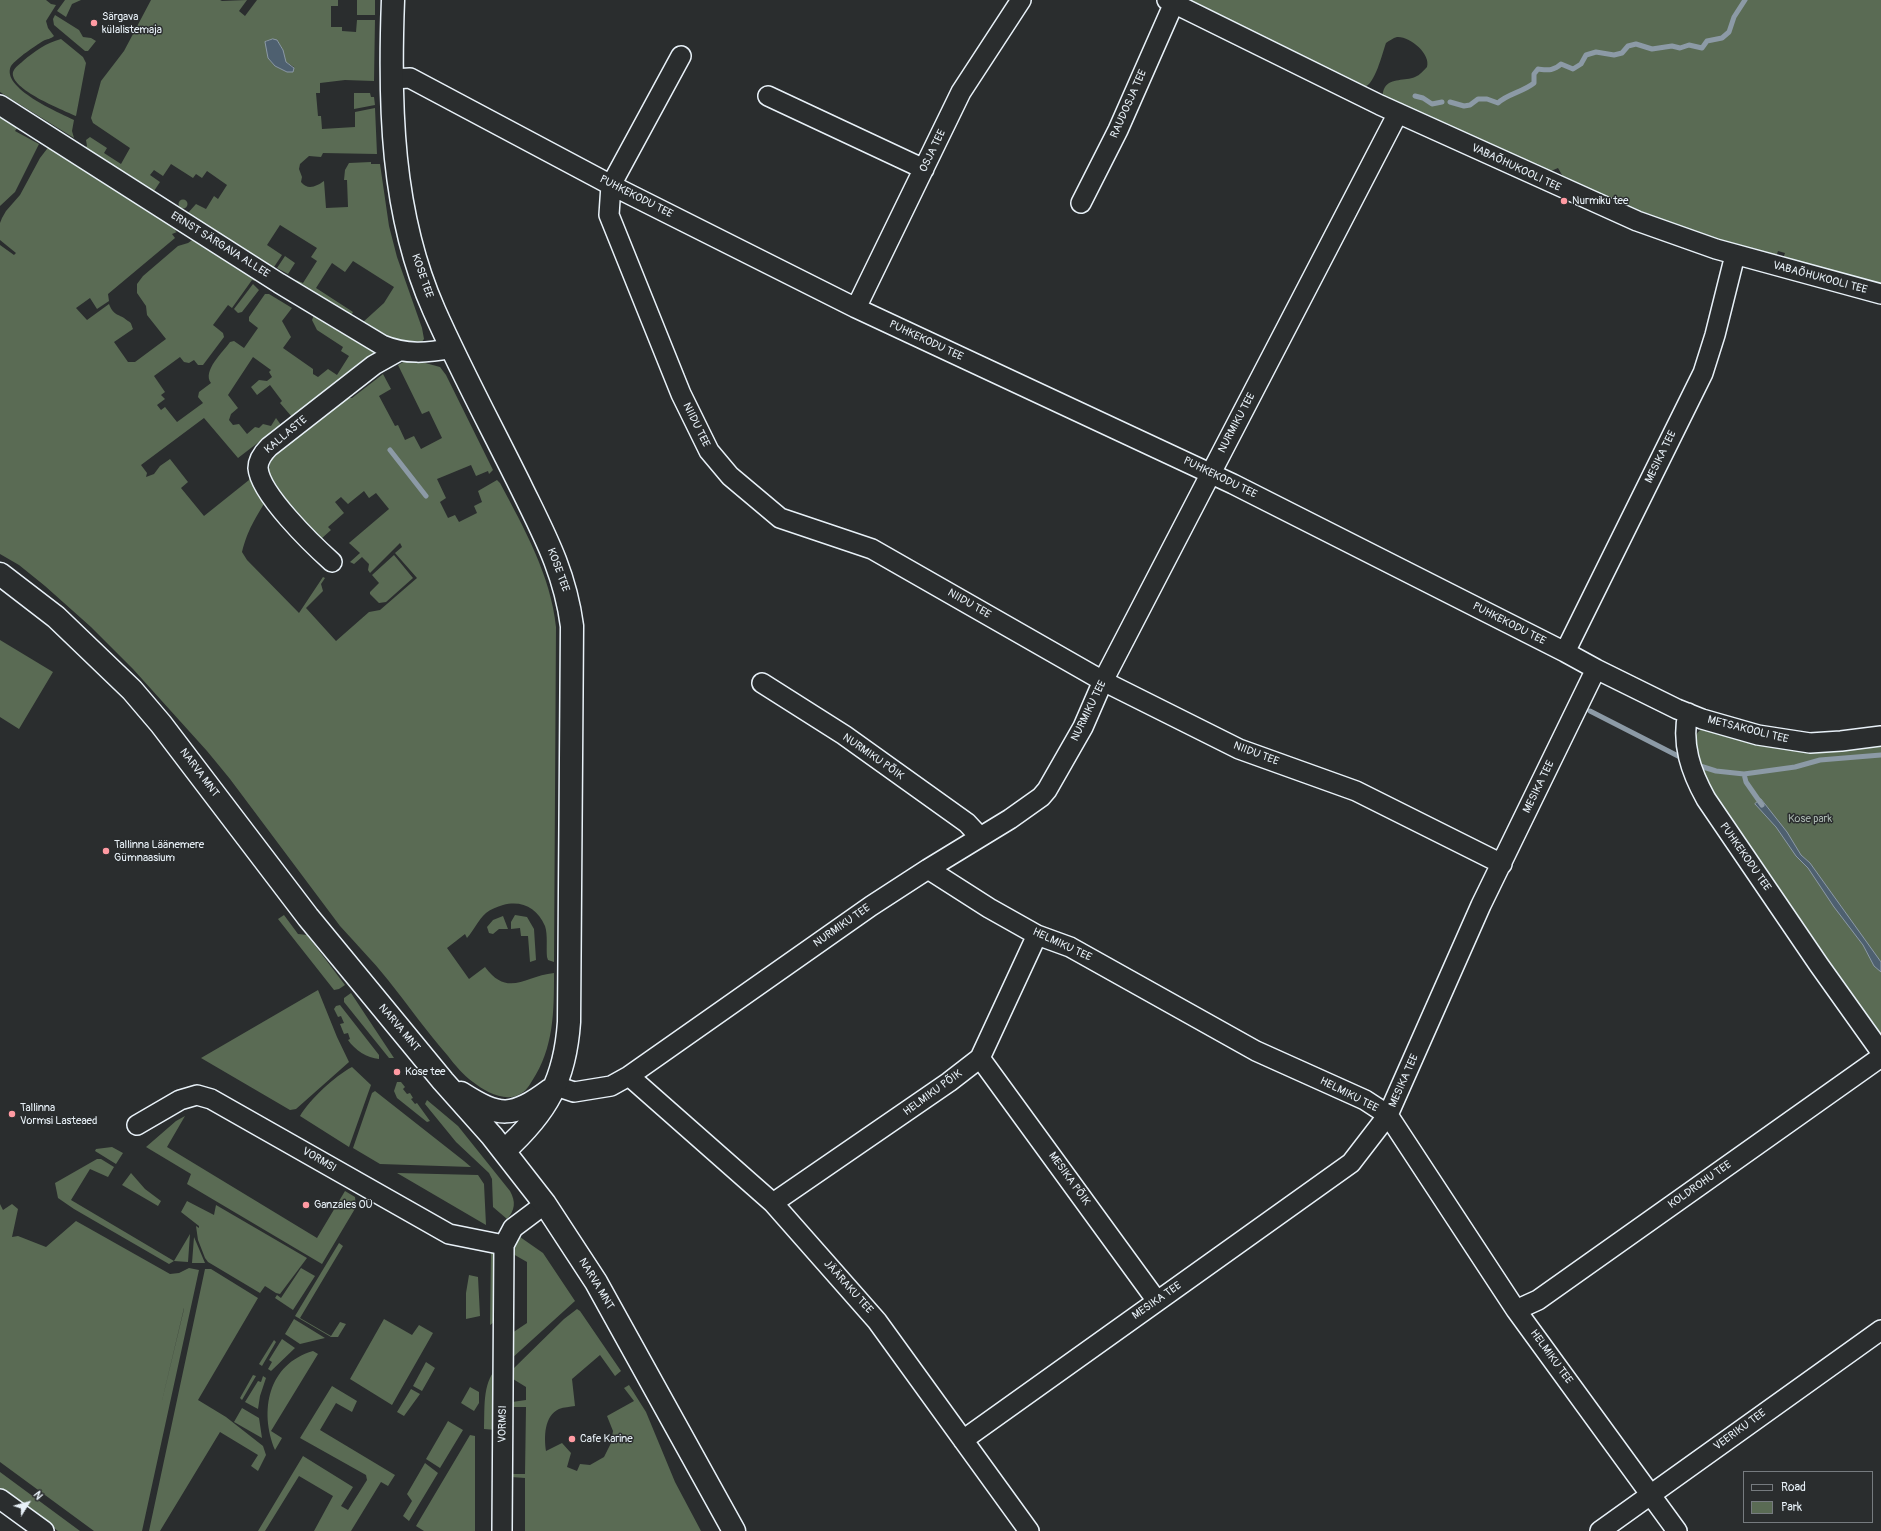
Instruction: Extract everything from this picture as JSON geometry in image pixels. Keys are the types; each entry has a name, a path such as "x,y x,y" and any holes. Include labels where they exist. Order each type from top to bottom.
{"main road":[{"name":"KOSE TEE","path":"393,0 392,79 396,158 408,232 428,295 452,348 550,548 563,580 570,612 573,655 569,1022 564,1062 556,1086 534,1121 504,1151"},
{"name":"NARVA MNT","path":"0,574 56,617 132,690 160,724 308,917 443,1081 504,1151 545,1204 596,1282 734,1531"},
{"path":"443,1081 483,1106 503,1112 524,1108 556,1086"}],"street":[{"name":"OSJA TEE","path":"856,308 961,92 1021,0"},
{"name":"VABAÕHUKOOLI TEE","path":"1171,2 1398,113 1616,212 1668,233 1735,255 1881,294"},
{"name":"RAUDOSJA TEE","path":"1081,203 1118,130 1171,2"},
{"path":"611,185 681,56"},
{"name":"PUHKEKODU TEE","path":"392,79 410,78 611,185 856,308 1211,473 1596,669 1688,713 1685,729 1686,749 1695,778 1706,799 1819,965 1881,1052"},
{"path":"768,96 924,169"},
{"name":"ERNST SÄRGAVA ALLEE","path":"0,105 279,282 382,345 400,350 426,353 452,348"},
{"name":"NURMIKU TEE","path":"556,1086 574,1092 611,1086 629,1076 871,906 1010,819 1041,797 1047,790 1083,727 1103,681 1398,113"},
{"name":"NIIDU TEE","path":"611,185 609,215 681,394 709,452 730,476 780,518 872,549 1103,681 1240,749 1356,791 1502,864"},
{"name":"MESIKA TEE","path":"1565,652 1703,373 1715,335 1735,255"},
{"name":"KALLASTE","path":"332,562 299,530 268,490 259,473 259,461 269,447 374,365 400,350"},
{"name":"MESIKA TEE","path":"963,1440 1351,1163 1388,1115 1481,905 1596,669"},
{"name":"NURMIKU PÕIK","path":"762,683 850,740 967,823 980,837"},
{"name":"METSAKOOLI TEE","path":"1688,713 1758,735 1795,742 1823,742 1881,736"},
{"name":"HELMIKU TEE","path":"928,869 989,908 1038,935 1070,947 1256,1051 1365,1100 1388,1115 1516,1310 1677,1531"},
{"name":"HELMIKU PÕIK","path":"773,1203 942,1087 980,1058 1038,935"},
{"name":"KOLDROHU TEE","path":"1516,1310 1538,1300 1881,1057"},
{"name":"MESIKA PÕIK","path":"980,1058 1157,1301"},
{"name":"JÄÄRAKU TEE","path":"629,1076 773,1203 877,1320 1029,1531"},
{"name":"VORMSI","path":"137,1125 180,1100 197,1095 211,1099 449,1234 504,1245"},
{"name":"VORMSI","path":"502,1531 504,1245 513,1228 545,1204"},
{"name":"VEERIKU TEE","path":"1600,1531 1881,1330"},
{"path":"0,1499 44,1531"}],"green space":[{"path":"0,0 46,0 51,4 56,5 46,21 48,28 54,36 43,41 17,59 11,66 10,74 14,83 33,99 74,120 72,131 74,138 0,92"},
{"path":"65,0 81,0 72,4 66,17 57,11"},
{"path":"151,0 247,0 239,11 245,16 257,0 338,0 338,6 331,6 331,27 342,27 342,31 356,32 357,20 375,20 374,81 345,80 320,83 320,93 316,93 318,116 321,116 322,129 355,127 355,112 375,108 377,154 323,153 321,157 309,156 300,164 299,169 302,177 301,182 304,185 312,187 324,181 326,208 348,207 347,180 344,180 345,170 349,163 371,162 371,164 380,164 389,226 397,257 422,328 424,339 421,343 398,344 362,323 384,303 394,287 353,261 345,272 332,263 316,288 353,312 350,317 301,287 296,280 303,283 317,261 311,257 317,248 280,225 267,245 282,255 272,270 187,214 196,204 206,209 214,196 218,199 227,185 207,171 202,178 196,174 193,178 171,164 163,176 154,170 150,175 160,182 152,194 84,149 87,146 86,140 90,137 107,148 104,153 121,164 130,148 93,123 91,118 101,81 124,51","holes":["273,39 277,40 282,48 286,62 294,67 293,71 287,72 275,66 268,58 266,41"]},
{"path":"357,0 375,0 375,15 357,15"},
{"path":"1186,0 1881,0 1881,286 1783,259 1785,253 1778,251 1776,257 1720,241 1623,206 1565,180 1558,168 1551,171 1542,170 1382,96 1384,88 1391,82 1415,77 1427,67 1426,57 1423,52 1408,39 1397,37 1386,43 1372,81 1364,87"},
{"path":"55,15 79,30 83,37 91,38 96,41 88,51 85,51 54,25 53,19"},
{"path":"61,39 83,57 86,63 76,116 38,98 19,85 14,79 14,70 23,61 41,48"},
{"path":"354,93 370,93 371,97 374,97 375,105 354,109"},
{"path":"0,112 19,125 15,131 39,144 15,192 0,206"},
{"path":"50,145 178,229 175,231 177,232 172,234 175,238 108,294 109,301 97,309 90,298 76,308 87,320 109,304 115,313 130,323 133,329 114,342 128,362 135,362 166,339 147,315 146,306 137,293 137,284 143,276 178,246 188,243 195,238 258,276 255,281 252,280 232,308 228,305 213,325 223,333 224,337 203,365 198,365 194,360 189,363 184,362 180,357 154,376 165,392 161,395 165,399 157,405 161,410 165,407 177,422 203,403 198,397 199,392 211,383 209,373 211,367 230,342 234,341 244,348 258,328 249,321 249,317 265,294 269,294 292,308 282,321 291,337 283,348 313,369 313,374 318,377 328,369 337,375 349,356 341,351 343,347 317,330 312,320 314,315 340,327 338,331 341,333 344,329 374,349 374,355 292,417 280,403 282,401 270,385 257,395 251,387 259,380 267,381 272,377 269,372 271,370 253,357 228,395 238,408 231,414 229,420 233,425 239,424 247,434 255,427 259,428 263,424 271,426 276,418 281,425 238,458 204,418 141,465 147,473 146,477 154,474 160,466 170,459 188,482 181,488 204,516 249,480 252,471 251,481 267,499 249,530 242,552 247,560 299,613 323,577 325,578 321,584 323,591 306,608 336,641 369,612 380,610 417,578 395,553 402,547 400,543 370,573 368,570 369,564 362,557 354,564 350,562 360,553 349,543 389,509 376,493 369,498 364,491 348,504 341,497 335,502 344,513 328,527 331,530 321,539 289,510 268,473 270,466 269,460 272,456 345,398 352,398 383,374 391,389 379,396 395,426 398,425 405,440 414,436 421,449 442,438 429,411 422,414 398,365 405,361 418,361 440,367 446,375 493,470 489,474 488,471 476,476 471,465 437,479 446,498 440,502 448,518 455,515 459,522 477,513 474,506 482,502 478,491 497,480 527,535 549,589 556,627 554,962 548,960 547,957 547,937 542,920 533,910 523,905 516,904 503,905 494,908 483,916 467,938 465,934 447,948 469,979 485,967 493,976 501,981 509,983 517,983 554,973 553,1015 549,1042 545,1056 539,1068 528,1087 520,1094 508,1097 495,1095 469,1079 456,1066 382,973 340,926 230,779 207,751 133,669 91,627 19,565 0,554 0,245 14,255 16,253 0,240 0,223 6,211 20,195 40,158"},
{"path":"181,200 185,200 187,204 185,208 181,208 179,206 179,202"},
{"path":"285,256 295,263 288,274 277,268"},
{"path":"253,284 259,290 242,312 238,313 234,309"},
{"path":"394,555 413,578 386,602 379,603 370,594 370,592 379,583 372,575"},
{"path":"0,640 53,672 19,729 0,717"},
{"name":"Kose park","path":"1704,727 1881,742 1881,1042 1703,789 1693,747 1694,740"},
{"path":"284,915 298,934 307,935 345,985 334,990 278,919"},
{"path":"515,915 527,917 534,929 536,960 530,962 528,936 521,936 520,928 511,929 511,922"},
{"path":"503,916 508,929 499,929 493,934 489,933 487,927 493,920"},
{"path":"318,990 349,1062 296,1109 290,1110 201,1058"},
{"path":"351,993 394,1058 389,1058 344,1002 344,998"},
{"path":"340,1005 379,1055 379,1059 362,1053 348,1040 350,1039 348,1033 344,1034 340,1024 344,1023 341,1016 338,1017 334,1009 336,1006"},
{"path":"352,1067 371,1085 349,1147 300,1116 304,1109 323,1088"},
{"path":"397,1082 401,1082 405,1087 403,1089 407,1094 410,1093 413,1098 411,1099 415,1104 417,1103 430,1121 427,1122 397,1098 394,1091"},
{"path":"375,1091 471,1167 380,1164 353,1148 372,1093"},
{"path":"427,1100 458,1126 510,1191 514,1206 507,1219 493,1207 492,1179 489,1173 456,1142 425,1104"},
{"path":"185,1116 167,1147 317,1238 345,1191 355,1197 356,1207 322,1264 187,1184 191,1174 146,1147 176,1121"},
{"path":"112,1147 123,1153 116,1164 95,1151 96,1149"},
{"path":"97,1159 101,1159 114,1167 108,1177 90,1169 71,1200 174,1261 169,1264 74,1209 58,1198 55,1183"},
{"path":"131,1173 145,1189 161,1201 158,1206 122,1185"},
{"path":"397,1173 478,1175 484,1184 486,1225"},
{"path":"187,1201 214,1215 216,1205 307,1258 280,1294 265,1286 260,1293 208,1262 198,1240 196,1226 199,1228 199,1226 181,1212"},
{"path":"0,1204 3,1210 12,1204 18,1209 12,1237 18,1236 46,1247 76,1221 170,1274 179,1273 189,1268 199,1270 142,1531 94,1531 0,1462","holes":["184,1308 184,1309 160,1409"]},
{"path":"190,1234 188,1262 174,1261"},
{"path":"194,1237 205,1263 192,1263"},
{"path":"520,1237 543,1253 575,1301 511,1359 512,1333 527,1323 527,1262 513,1254 514,1244"},
{"path":"339,1243 343,1246 300,1318 331,1336 340,1322 346,1324 338,1337 331,1337 295,1316"},
{"path":"491,1251 495,1254 497,1320 490,1325"},
{"path":"301,1268 315,1276 293,1310 275,1298 277,1295 281,1298"},
{"path":"205,1269 211,1269 258,1298 198,1400 226,1417 263,1446 266,1455 258,1471 251,1466 258,1455 220,1432 160,1531 149,1531"},
{"path":"469,1275 478,1277 480,1316 466,1319 466,1293"},
{"path":"577,1309 580,1311 621,1371 615,1376 600,1355 572,1379 575,1406 559,1409 550,1417 545,1433 546,1451 562,1443 571,1453 567,1467 577,1471 580,1464 590,1465 604,1457 611,1443 613,1431 607,1416 634,1401 624,1388 629,1385 646,1412 675,1482 701,1531 525,1531 525,1478 511,1477 512,1474 525,1474 526,1407 513,1407 512,1402 526,1400 526,1387 513,1379 512,1370 564,1319"},
{"path":"294,1319 325,1338 300,1344 285,1334"},
{"path":"384,1319 412,1335 419,1325 433,1333 392,1405 350,1379"},
{"path":"282,1339 295,1348 271,1371 268,1369 272,1362 269,1360"},
{"path":"274,1340 276,1342 262,1366 259,1364"},
{"path":"313,1351 318,1354 271,1431 282,1438 275,1450 270,1435 268,1420 268,1405 271,1391 277,1378 286,1366 298,1357"},
{"path":"426,1362 435,1368 422,1391 413,1386"},
{"path":"496,1369 496,1430 484,1429 486,1390 488,1382"},
{"path":"253,1375 256,1376 242,1400 240,1398"},
{"path":"263,1376 266,1378 260,1396 258,1409 245,1402 258,1381 261,1382"},
{"path":"332,1386 357,1401 352,1412 336,1403 320,1430 395,1475 388,1486 381,1482 351,1531 314,1531 333,1496 299,1476 265,1531 258,1531 303,1456 353,1487 341,1506 348,1510 367,1480 366,1475 300,1438"},
{"path":"470,1387 479,1392 479,1403 474,1411 461,1403"},
{"path":"411,1389 420,1394 404,1416 397,1412"},
{"path":"242,1408 259,1418 262,1438 234,1422"},
{"path":"448,1421 463,1430 440,1468 426,1459"},
{"path":"470,1435 475,1436 475,1531 424,1531 416,1526"},
{"path":"425,1463 438,1473 409,1521 403,1516 412,1501 407,1494"},
{"path":"0,1472 80,1531 58,1531 0,1488"}],"water":[{"path":"273,39 277,40 283,50 286,62 294,68 293,72 287,72 275,66 268,58 265,42"},
{"path":"1761,799 1787,832 1801,855 1810,863 1881,962 1881,972 1874,966 1863,945 1834,907 1808,868 1796,856 1776,827 1755,804"}],"waterway":[{"path":"1450,102 1464,106 1470,105 1478,99 1487,99 1498,103 1506,97 1525,89 1534,83 1534,74 1538,69 1551,70 1561,64 1573,69 1581,64 1586,55 1596,52 1614,55 1622,53 1628,46 1636,44 1652,49 1672,46 1680,48 1689,45 1702,48 1707,41 1722,38 1729,32 1734,17 1745,0"},
{"path":"1415,96 1423,98 1432,104 1442,102"},
{"path":"390,450 426,496"},
{"path":"1590,711 1680,757"},
{"path":"1697,765 1716,771 1744,774 1795,767 1820,760 1881,755"},
{"path":"1744,774 1746,782 1762,805"}],"place":[{"name":"Särgava külalistemaja","path":"94,23"},
{"name":"Nurmiku tee","path":"1564,201"},
{"name":"Tallinna Läänemere Gümnaasium","path":"106,851"},
{"name":"Kose tee","path":"397,1072"},
{"name":"Tallinna Vormsi Lasteaed","path":"12,1114"},
{"name":"Ganzales OÜ","path":"306,1205"},
{"name":"Cafe Karine","path":"572,1439"}]}
